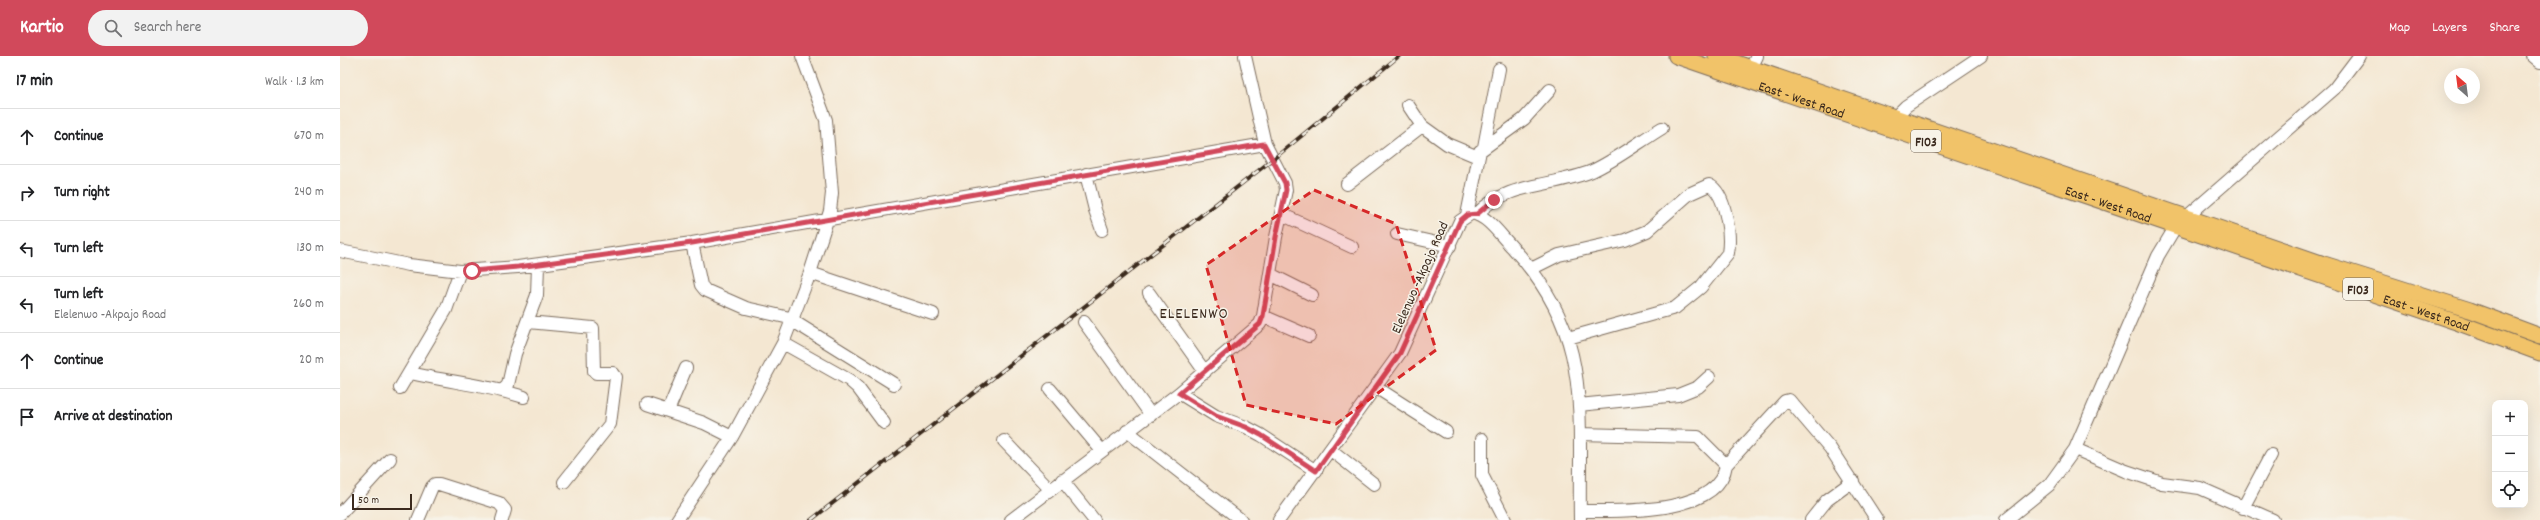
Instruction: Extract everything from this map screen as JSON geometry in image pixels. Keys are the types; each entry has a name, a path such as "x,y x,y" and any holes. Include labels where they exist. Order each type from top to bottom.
{"main road":[{"name":"East - West Road","path":"1676,56 2181,221 2470,310 2540,336"},
{"name":"East - West Road","path":"1716,56 1754,62 1894,118 2181,221 2540,354"}],"street":[{"path":"677,520 732,437 783,342 810,274 827,220 832,193 826,120 802,56"},
{"path":"1011,520 1127,431 1151,415 1205,372 1252,332 1263,316 1280,214 1286,190 1285,183 1264,144 1245,56"},
{"path":"1894,118 1906,106 1981,56"},
{"path":"2006,520 2049,484 2075,449 2158,256 2181,221 2334,89 2359,56"},
{"path":"2533,56 2540,62"},
{"path":"1472,214 1481,152 1499,69"},
{"path":"1481,152 1524,119 1550,90"},
{"path":"1408,105 1422,126 1447,144 1481,152"},
{"path":"1347,184 1422,126"},
{"path":"1472,214 1489,202 1509,193 1593,170 1662,128"},
{"path":"340,251 409,265 460,271 538,264 692,243 1264,144"},
{"path":"1086,174 1095,210 1102,230"},
{"path":"1531,269 1558,255 1634,237 1660,222 1689,194 1709,185 1718,191 1725,212 1728,253 1701,287 1675,308 1568,338"},
{"path":"1280,214 1352,247"},
{"path":"1472,214 1486,221 1531,269 1556,310 1568,338 1577,371 1580,434 1580,516 1641,510 1686,502 1720,483 1725,475 1726,465 1786,401 1789,400 1830,448 1853,481 1877,520"},
{"name":"Elelenwo -Akpajo Road","path":"1285,518 1316,471 1377,388 1410,335 1460,221 1472,214"},
{"path":"1397,234 1450,246"},
{"path":"692,243 701,285 705,290 746,308 793,320 894,384"},
{"path":"503,390 508,385 515,354 528,322 539,287 538,264"},
{"path":"400,388 411,373 446,310 460,271"},
{"path":"810,274 933,314"},
{"path":"1270,274 1312,295"},
{"path":"1149,293 1205,372"},
{"path":"1263,316 1309,336"},
{"path":"528,322 593,328 594,371 596,373 613,373 616,377 610,424 564,482"},
{"path":"1084,322 1151,415"},
{"path":"783,342 849,380 858,388 884,423"},
{"path":"668,411 686,368"},
{"path":"411,373 452,383 503,390 524,397"},
{"path":"1579,405 1678,395 1698,387 1709,377"},
{"path":"1377,388 1446,432"},
{"path":"1050,389 1102,451"},
{"path":"1179,393 1216,416 1256,432 1316,471"},
{"path":"647,404 704,423 732,437"},
{"path":"1127,431 1241,520"},
{"path":"1580,434 1698,437 1726,465"},
{"path":"1482,439 1482,475 1505,520"},
{"path":"1004,441 1050,489"},
{"path":"2075,449 2126,472 2162,483 2200,488 2273,520"},
{"path":"1331,450 1374,484"},
{"path":"2243,508 2272,455"},
{"path":"340,514 390,459"},
{"path":"1062,480 1094,520"},
{"path":"1812,520 1827,500 1853,481"},
{"path":"418,520 431,489 435,484 499,503 505,510 502,520"}],"highlighted area":[{"path":"1314,190 1396,224 1436,350 1336,424 1246,405 1206,265"}],"railway":[{"path":"811,520 1272,160 1399,56"}],"district":[{"name":"ELELENWO","path":"1194,312"}],"route":[{"path":"472,271 624,254 1264,144 1285,183 1286,195 1280,214 1263,316 1260,324 1252,332 1179,393 1216,416 1246,427 1261,435 1316,471 1379,386 1400,353 1410,335 1460,221 1467,215 1472,213 1477,214 1489,202 1494,200"}]}
